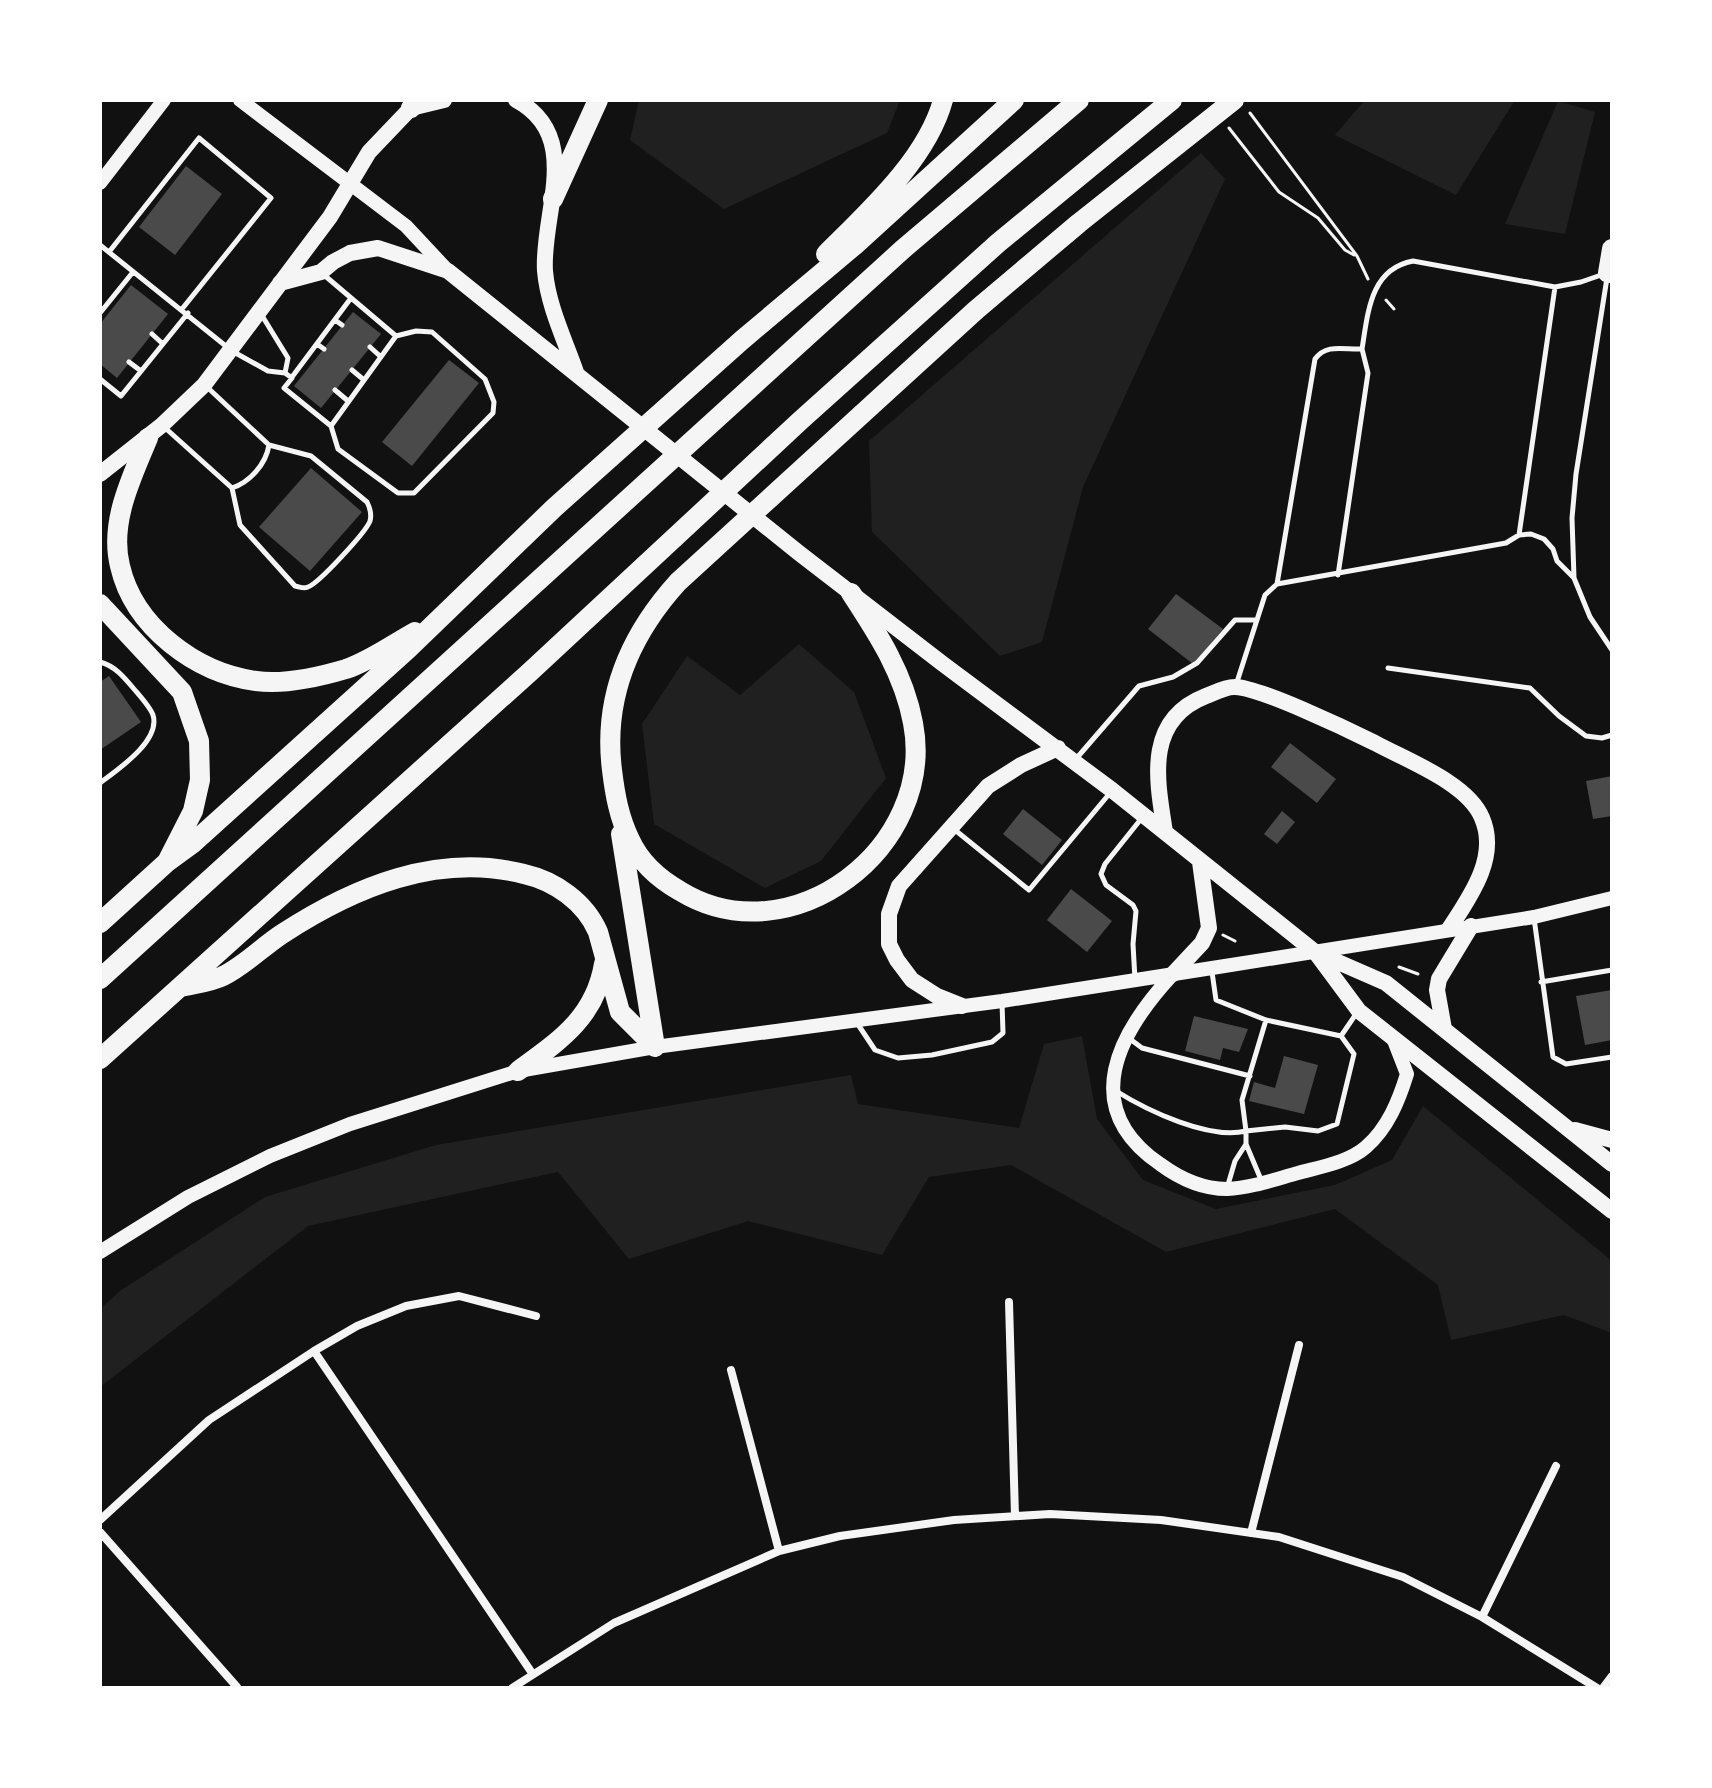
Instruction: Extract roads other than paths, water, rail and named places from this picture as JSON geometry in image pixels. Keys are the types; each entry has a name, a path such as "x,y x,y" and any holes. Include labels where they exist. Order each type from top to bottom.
{"highway":[{"path":"553,199 598,100"},
{"path":"742,340 879,201 918,151 941,110 943,100"},
{"path":"100,923 166,863 192,844 437,620 554,508 742,340 855,245 1014,100"},
{"path":"100,979 902,250 1079,100"},
{"path":"100,1059 531,671 801,420 998,243 1172,100"},
{"path":"655,1047 610,754 610,722 620,676 638,634 656,606 678,582 976,310 1079,223 1242,106"},
{"path":"1608,273 1612,249"},
{"path":"155,432 124,498 119,530 119,565 131,597 154,628 179,651 211,669 257,681 301,679 348,668 437,620"},
{"path":"617,808 640,858 664,882 694,900 719,908 747,913 780,910 843,883 866,863 895,826 906,800 914,772 914,726 903,682 880,637 851,593"},
{"path":"100,604 182,692 199,741 200,780 193,811 166,863"},
{"path":"176,989 222,977 283,933 341,900 395,878 460,866 510,870 535,876 573,898 594,922 620,1012 655,1047"},
{"path":"518,1071 560,1040 582,1019 602,982 605,961"}],"main road":[{"path":"100,183 164,100"},
{"path":"240,100 406,226 448,271 799,553 1058,748 1315,952 1386,983 1612,1164"},
{"path":"100,474 155,432 204,385 330,217 369,152 414,104 444,100"},
{"path":"516,100 542,120 551,139 555,165 545,271 550,299 577,374"},
{"path":"280,283 321,272 350,253 378,248 448,271"},
{"path":"1165,832 1156,778 1159,751 1164,733 1180,711 1208,695 1236,686 1272,698 1348,729 1445,780 1475,804 1487,837 1486,855 1479,881 1449,929"},
{"path":"962,1006 937,996 912,980 897,960 889,944 889,914 899,886 988,786 1021,765 1058,748"},
{"path":"1200,862 1209,928 1202,943 1145,1004 1126,1036 1113,1074 1112,1088 1123,1125 1138,1147 1177,1176 1201,1185 1226,1189 1263,1183 1336,1162 1363,1150 1377,1136 1396,1105 1407,1074 1392,1037"},
{"path":"100,1252 188,1197 270,1156 350,1124 518,1071 655,1047 1002,1001 1315,952 1534,917 1612,898"},
{"path":"1444,1029 1437,990 1439,979 1471,926"},
{"path":"1315,952 1359,1011 1612,1211"},
{"path":"1567,1127 1612,1140"}],"street":[{"path":"100,1520 209,1420 357,1326 406,1306 459,1296 536,1316"},
{"path":"1009,1302 1015,1516"},
{"path":"1251,1533 1299,1345"},
{"path":"314,1351 532,1673"},
{"path":"731,1370 779,1551"},
{"path":"1482,1617 1556,1466"},
{"path":"512,1688 614,1623 779,1551 840,1536 954,1520 1050,1514 1161,1520 1279,1537 1403,1577 1482,1617 1600,1688 1612,1676"},
{"path":"100,1532 237,1687"}],"lane":[{"path":"100,379 121,396 271,198 199,138 109,252"},
{"path":"100,245 232,351 268,371 285,373 292,378"},
{"path":"1338,575 1368,373 1362,349 1369,307 1382,278 1400,264 1413,261 1555,287 1608,273 1576,474 1572,518 1574,578 1590,617 1612,650"},
{"path":"100,313 112,303 133,272"},
{"path":"321,272 396,336"},
{"path":"1519,535 1555,287"},
{"path":"331,426 396,336 416,331 432,332 485,379 494,402 493,413 414,493 398,493 338,449 331,426 284,388 306,365 317,344 351,298"},
{"path":"260,313 288,358 285,373"},
{"path":"335,320 342,325"},
{"path":"152,334 163,344"},
{"path":"317,344 324,349"},
{"path":"370,347 381,357"},
{"path":"1277,584 1315,359 1321,351 1330,348 1362,349"},
{"path":"129,362 141,371"},
{"path":"352,370 364,380"},
{"path":"155,432 232,488 240,525 295,586 312,586 331,569 369,522 371,512 367,502 311,456 269,445 204,385"},
{"path":"335,390 348,401"},
{"path":"232,488 243,484 267,457 269,445"},
{"path":"1236,686 1265,595 1277,584 1506,543 1519,535 1531,534 1544,539 1553,549 1557,561 1574,578"},
{"path":"1074,761 1139,686 1173,677 1197,663 1235,620 1257,620"},
{"path":"100,662 111,665 153,715 153,728 138,754 100,783"},
{"path":"1388,668 1530,688 1586,736 1602,738 1612,735"},
{"path":"951,827 1029,890 1112,790"},
{"path":"1135,980 1133,944 1136,911 1133,905 1106,885 1101,874 1105,864 1145,816"},
{"path":"1534,917 1551,1050 1558,1062 1566,1064 1612,1057"},
{"path":"1112,1088 1150,1112 1231,1135 1285,1127 1318,1131 1337,1124 1354,1054 1341,1036 1266,1020 1216,1000 1212,968"},
{"path":"1541,982 1612,970"},
{"path":"856,1021 875,1050 898,1058 932,1055 992,1042 1003,1033 1002,1001"},
{"path":"1341,1036 1359,1011"},
{"path":"1263,1183 1246,1144 1242,1100 1266,1020"},
{"path":"1126,1036 1142,1048 1250,1076"},
{"path":"1226,1189 1235,1161 1246,1144"}]}
